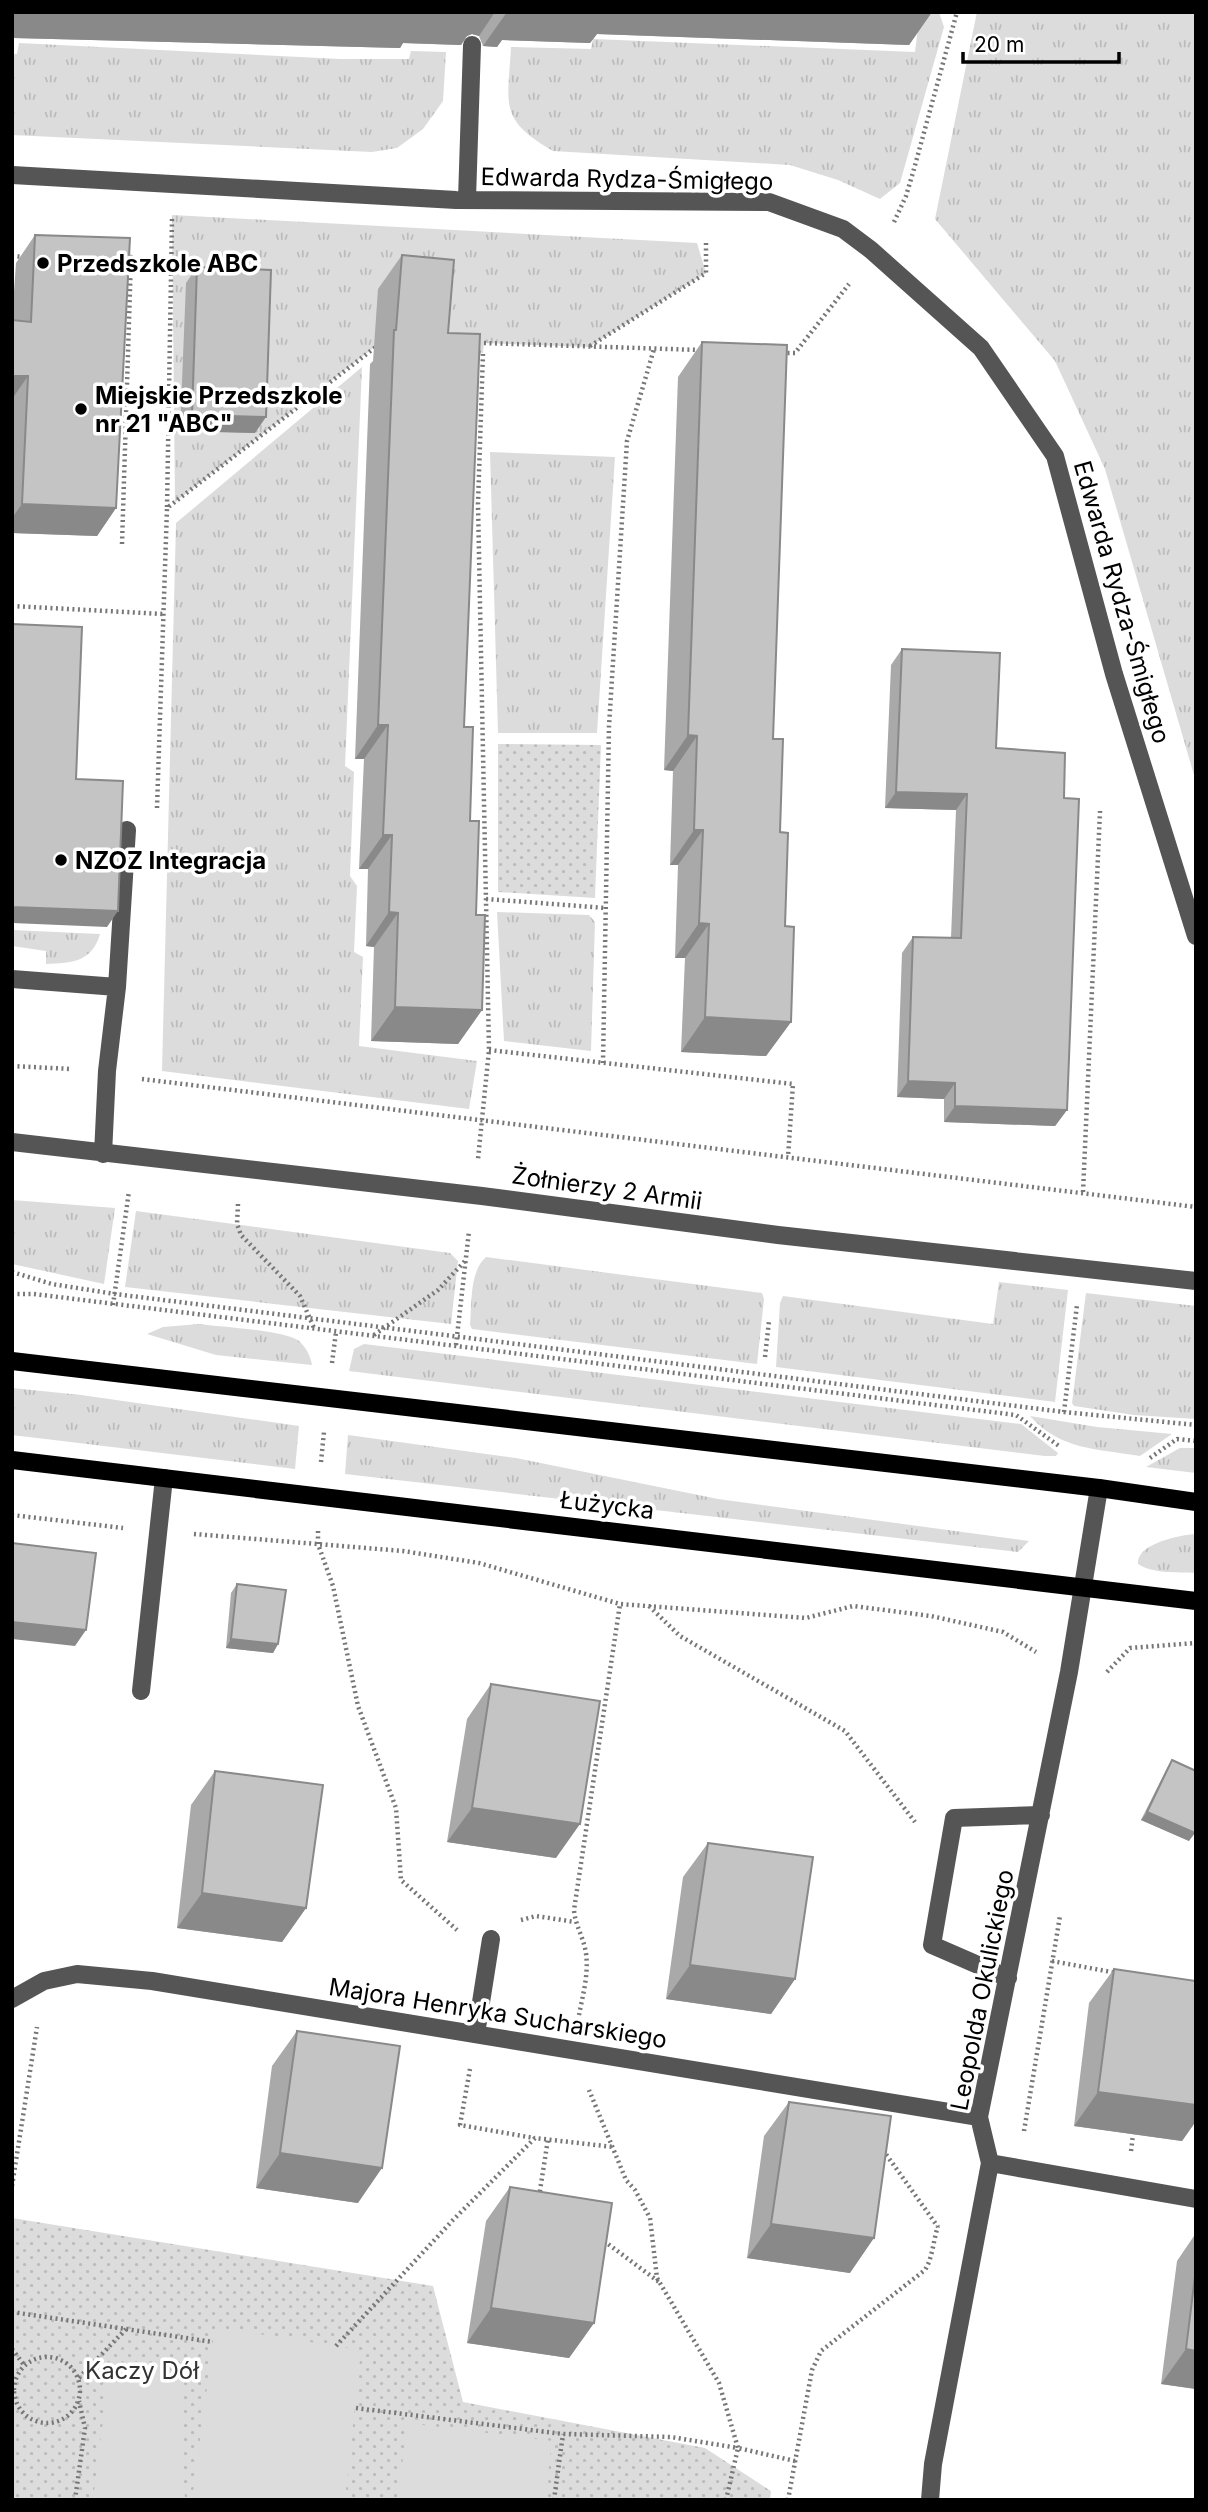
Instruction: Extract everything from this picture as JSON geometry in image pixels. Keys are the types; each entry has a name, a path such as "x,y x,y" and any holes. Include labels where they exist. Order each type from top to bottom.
{"main road":[{"path":"12,1361 1196,1502"},
{"name":"Łużycka","path":"12,1460 1196,1601"}],"street":[{"path":"467,199 472,45"},
{"name":"Edwarda Rydza-Śmigłego","path":"12,175 467,199 768,202 843,229 871,250 981,348 1055,456 1114,674 1196,936"},
{"path":"103,1154 107,1071 117,987 127,830"},
{"path":"12,979 117,987"},
{"name":"Żołnierzy 2 Armii","path":"12,1142 482,1196 778,1235 1196,1281"},
{"path":"141,1690 164,1478"},
{"name":"Leopolda Okulickiego","path":"930,2500 933,2464 989,2162 979,2117 1069,1672 1100,1489"},
{"path":"1008,1978 932,1945 954,1818 1041,1815"},
{"path":"476,2034 491,1940"},
{"name":"Majora Henryka Sucharskiego","path":"12,1999 44,1981 76,1974 152,1981 979,2117"},
{"path":"989,2162 1196,2199"}],"path":[{"path":"871,250 895,222 906,196 957,12"},
{"path":"156,813 167,508 172,227"},
{"path":"589,346 706,273 706,243"},
{"path":"12,256 37,257"},
{"path":"120,257 131,257 122,544"},
{"path":"769,352 795,353 849,284"},
{"path":"484,344 705,351"},
{"path":"167,508 376,346 390,347"},
{"path":"603,1063 609,726 627,441 654,349"},
{"path":"470,352 483,353 478,504 489,1050 483,1120"},
{"path":"12,606 163,614"},
{"path":"1083,1192 1100,811"},
{"path":"486,899 606,908"},
{"path":"489,1050 793,1084 788,1157"},
{"path":"12,1066 107,1071 153,1081 1196,1207"},
{"path":"113,1305 132,1157"},
{"path":"241,1169 237,1224 241,1235 300,1296 315,1329"},
{"path":"456,1345 470,1221"},
{"path":"374,1335 438,1290 466,1260"},
{"path":"1064,1412 1081,1268"},
{"path":"12,1272 52,1283 115,1294 1064,1412 1196,1425"},
{"path":"12,1293 1016,1415 1065,1448"},
{"path":"765,1357 769,1321"},
{"path":"331,1370 336,1332"},
{"path":"320,1473 324,1425"},
{"path":"1149,1458 1177,1439 1196,1441"},
{"path":"12,1515 159,1531 403,1551 479,1563 620,1604 806,1618 853,1606 931,1616 1003,1632 1069,1672 1102,1677 1130,1648 1196,1643"},
{"path":"318,1544 333,1586 358,1706 396,1808 401,1880 457,1930 491,1940 516,1921 536,1916 575,1922"},
{"path":"620,1604 573,1910 585,1948 586,1976 573,2050 626,2180 635,2190 650,2218 659,2283 719,2383 738,2448 726,2500"},
{"path":"649,1605 680,1636 845,1731 946,1864"},
{"path":"1018,2167 1062,1909"},
{"path":"1052,1961 1127,1975"},
{"path":"12,2186 44,1981"},
{"path":"476,2034 460,2125 535,2138 612,2147"},
{"path":"336,2346 453,2220 535,2138"},
{"path":"539,2200 548,2139"},
{"path":"879,2145 938,2227"},
{"path":"788,2500 812,2370 821,2351 925,2270 931,2261 941,2214"},
{"path":"595,2234 659,2283"},
{"path":"12,2312 213,2342"},
{"path":"79,2378 126,2329"},
{"path":"12,2349 24,2365"},
{"path":"56,2357 65,2361 79,2378 81,2389 74,2410 55,2423 33,2421 17,2406 14,2384 24,2365 34,2358 56,2357"},
{"path":"75,2500 85,2428 79,2400"},
{"path":"356,2408 563,2434 671,2437 795,2461"},
{"path":"554,2500 563,2434"}],"green space":[{"path":"920,12 939,12 944,27 900,183 880,199 838,180 790,165 553,151 523,129 510,109 508,97 511,47 591,49 593,39 915,52"},
{"path":"977,12 1196,12 1196,782 1105,469 1055,361 935,219"},
{"path":"19,43 340,59 409,59 411,51 446,52 443,101 423,129 397,148 372,152 12,135 12,54 17,54"},
{"path":"172,215 697,243 706,273 589,347 484,343 483,353 376,346 175,502"},
{"path":"362,367 345,766 354,772 350,876 357,886 354,952 363,957 359,1046 477,1061 469,1109 162,1071 176,523"},
{"path":"490,452 615,457 597,733 498,733"},
{"path":"498,744 601,745 595,898 498,892"},
{"path":"497,912 589,915 595,922 591,1051 504,1041"},
{"path":"12,930 100,934 86,956 64,963 46,964 46,951 12,946"},
{"path":"12,1200 115,1208 104,1284 12,1264"},
{"path":"136,1211 450,1253 458,1261 451,1324 125,1287"},
{"path":"486,1257 762,1293 764,1299 757,1364 472,1329 471,1298 474,1280"},
{"path":"999,1282 1068,1290 1055,1402 776,1367 780,1303 783,1296 993,1324"},
{"path":"1086,1293 1196,1306 1196,1419 1134,1415 1074,1406 1072,1403"},
{"path":"199,1324 291,1337 304,1346 312,1365 216,1355 147,1334 163,1327"},
{"path":"364,1344 1021,1424 1058,1453 1056,1456 1045,1456 349,1371 354,1349"},
{"path":"12,1388 81,1395 299,1426 295,1469 12,1435"},
{"path":"1030,1416 1097,1427 1172,1434 1140,1456 1067,1442 1054,1436"},
{"path":"348,1435 516,1458 718,1499 1029,1541 1018,1552 345,1474"},
{"path":"1180,1448 1196,1448 1196,1473 1146,1467"},
{"path":"1196,1534 1196,1573 1158,1571 1138,1564 1139,1557 1151,1546 1179,1536"},
{"name":"Kaczy Dół","path":"12,2218 433,2286 463,2402 705,2448 771,2491 770,2500 12,2500"},
{"path":"215,2327 361,2350 345,2500 192,2500"},
{"path":"141,2360 167,2367 184,2385 182,2457 185,2500 93,2500 107,2389 121,2368"},
{"path":"407,2423 552,2441 545,2500 398,2500"}],"building":[{"path":"332,12 423,12 423,15"},
{"path":"35,235 130,238 116,508 22,504 28,376 12,376 12,320 31,322"},
{"path":"402,255 454,260 448,333 480,334 464,727 473,727 470,821 479,821 476,915 485,915 482,1010 395,1007 398,913 389,912 392,835 383,835 388,725 378,725 394,330"},
{"path":"197,267 271,270 266,417 192,415"},
{"path":"702,342 787,345 773,739 783,739 780,832 788,833 785,926 794,927 791,1022 705,1017 709,924 699,923 703,830 694,830 697,736 688,735"},
{"path":"12,624 82,627 76,779 123,781 118,911 12,907"},
{"path":"902,649 1000,653 996,748 1065,753 1064,798 1079,799 1067,1110 955,1106 955,1083 908,1081 913,937 961,938 967,794 896,792"},
{"path":"12,1543 96,1553 86,1630 12,1622"},
{"path":"237,1584 286,1590 278,1644 231,1639"},
{"path":"491,1684 600,1701 580,1824 472,1808"},
{"path":"1172,1760 1196,1771 1195,1833 1147,1812"},
{"path":"215,1771 323,1785 306,1908 202,1893"},
{"path":"708,1843 813,1857 795,1979 690,1965"},
{"path":"1114,1969 1196,1981 1196,2105 1098,2092"},
{"path":"297,2031 400,2046 382,2168 280,2153"},
{"path":"789,2102 891,2116 874,2238 771,2224"},
{"path":"510,2187 612,2203 594,2323 491,2308"},
{"path":"1196,2268 1196,2351 1186,2349"}],"place":[{"name":"Przedszkole ABC","path":"43,263"},
{"name":"Miejskie Przedszkole nr 21 \"ABC\"","path":"81,409"},
{"name":"NZOZ Integracja","path":"61,860"}]}
